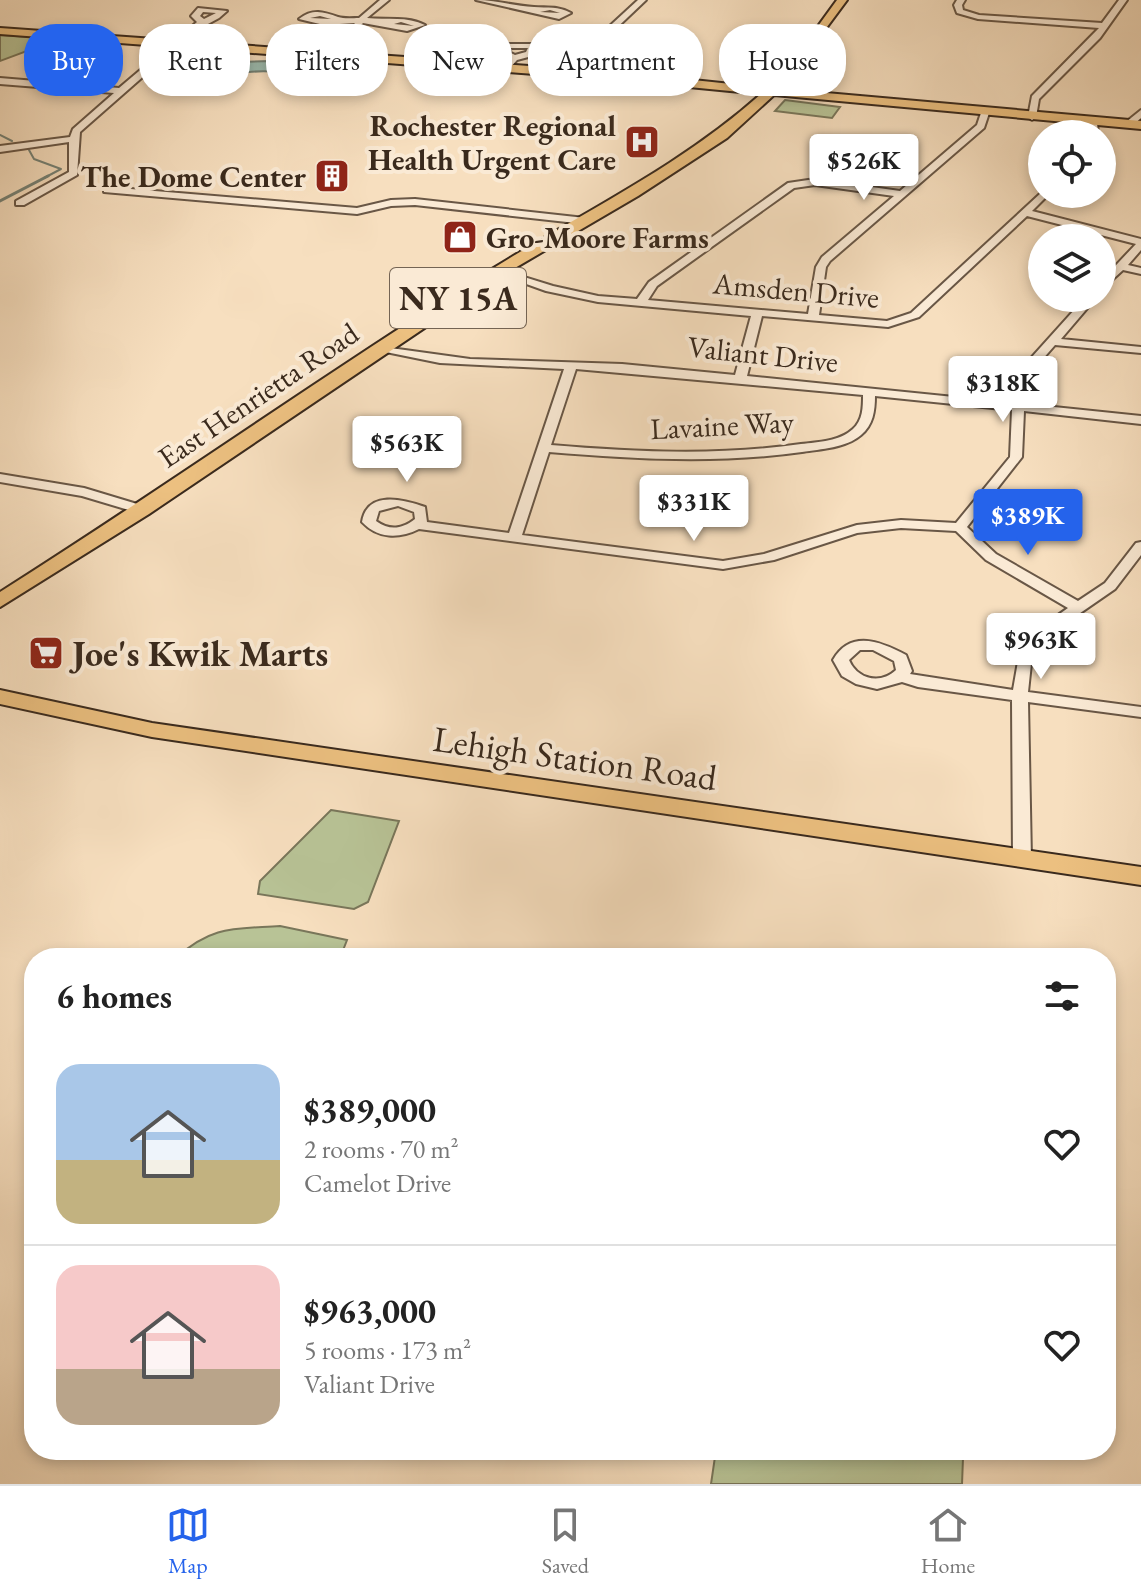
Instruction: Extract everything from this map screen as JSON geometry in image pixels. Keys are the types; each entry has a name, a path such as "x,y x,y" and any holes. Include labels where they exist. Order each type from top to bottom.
{"main road":[{"name":"East Henrietta Road","path":"824,24 842,0"},
{"path":"0,31 139,41"},
{"path":"388,58 528,66"},
{"name":"East Henrietta Road","path":"0,601 498,272 707,147 747,117 768,96"},
{"path":"829,96 1048,120"},
{"name":"Lehigh Station Road","path":"0,697 152,730 1141,876"}],"street":[{"path":"357,24 385,0"},
{"path":"480,0 535,10"},
{"path":"616,24 642,0"},
{"path":"961,0 958,5 960,11 978,17 1104,26"},
{"path":"1032,117 1035,98 1104,26 1123,0"},
{"path":"337,20 386,23"},
{"path":"197,24 201,21"},
{"path":"123,90 139,76"},
{"path":"0,81 24,83"},
{"path":"20,203 74,173 76,131 116,96"},
{"path":"813,319 821,267 826,259 977,130 985,113"},
{"path":"1135,125 1141,113"},
{"path":"0,149 74,139"},
{"path":"640,303 653,284 791,185 815,182 901,194"},
{"path":"107,190 357,211 391,203 415,202 585,221"},
{"name":"Amsden Drive","path":"498,272 565,293 640,303 874,324 907,320 1029,208"},
{"path":"1025,212 1141,243 1116,271"},
{"path":"1121,266 1141,271"},
{"path":"960,527 1016,457 1020,377 1078,312"},
{"path":"740,379 757,313"},
{"path":"1051,341 1141,350"},
{"name":"Valiant Drive","path":"380,348 425,359 464,363 740,379 1141,420"},
{"path":"514,538 571,367"},
{"name":"Lavaine Way","path":"544,448 680,459 800,448 854,435 866,420 869,393"},
{"path":"0,478 84,492 142,510"},
{"path":"418,525 732,565 768,559 862,528 911,523 960,527 991,557 1079,608"},
{"path":"1022,859 1022,663 1030,644 1039,635 1110,586 1141,546"},
{"path":"900,676 1141,712"}],"green space":[{"path":"0,35 24,37 24,52 0,61"},
{"path":"785,100 840,107 832,118 775,111"},
{"path":"331,810 399,821 368,902 354,909 258,894 260,881"},
{"path":"280,926 347,940 344,948 188,948 213,934"},
{"path":"715,1460 963,1460 962,1484 711,1484"}],"shaded area":[{"path":"266,61 264,71 250,72 250,62"}],"waterway":[{"path":"0,135 12,141"},
{"path":"29,150 34,159 61,169 44,178"},
{"path":"0,201 48,176"}],"place":[{"name":"Rochester Regional Health Urgent Care","path":"642,142"},
{"name":"The Dome Center","path":"332,176"},
{"name":"Gro-Moore Farms","path":"460,237"},
{"name":"Joe's Kwik Marts","path":"46,653"}]}
